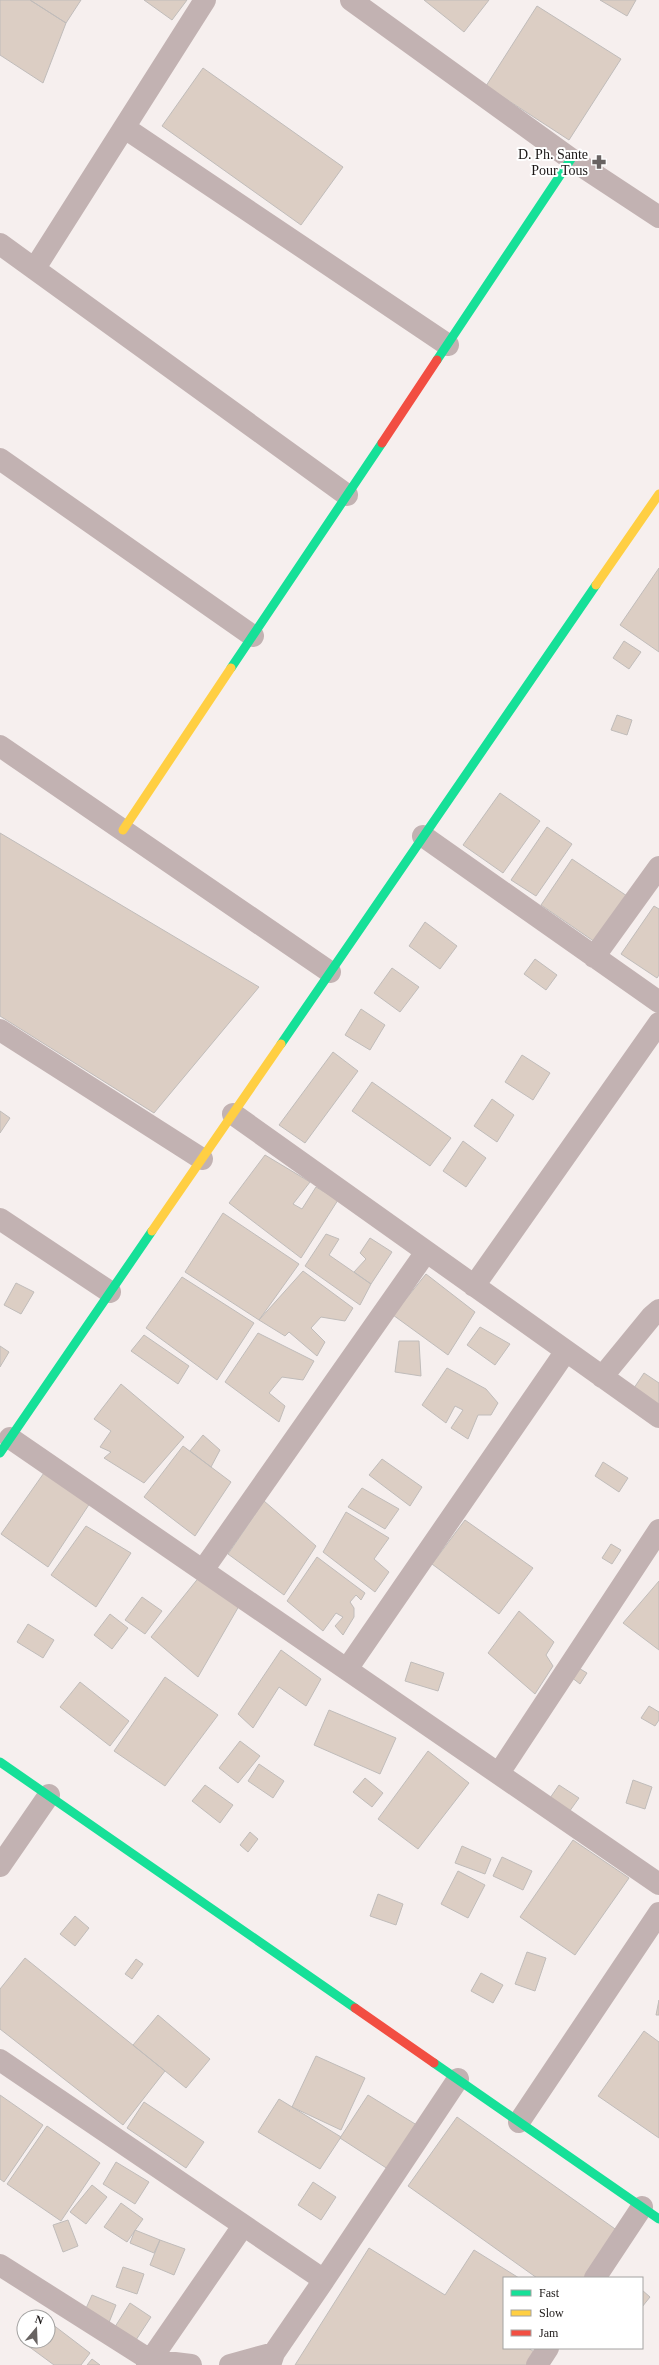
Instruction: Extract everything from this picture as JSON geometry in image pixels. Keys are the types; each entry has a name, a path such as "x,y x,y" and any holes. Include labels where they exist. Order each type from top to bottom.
{"street":[{"path":"35,268 126,128 205,0"},
{"path":"351,0 571,159 659,216"},
{"path":"126,128 448,346"},
{"path":"123,830 448,346 571,159"},
{"path":"0,244 347,495"},
{"path":"0,459 253,636"},
{"path":"657,500 423,836 5,1445 203,1570 659,1884"},
{"path":"0,746 330,972"},
{"path":"423,836 659,1002"},
{"path":"594,957 659,867"},
{"path":"474,1286 659,1023"},
{"path":"0,1030 202,1159"},
{"path":"233,1114 659,1417"},
{"path":"0,1220 110,1292"},
{"path":"203,1570 426,1252"},
{"path":"602,1377 652,1316 659,1310"},
{"path":"346,1669 566,1351"},
{"path":"499,1773 659,1530"},
{"path":"0,1762 650,2213 596,2277"},
{"path":"0,1866 49,1795"},
{"path":"519,2122 659,1913"},
{"path":"0,2060 324,2280"},
{"path":"230,2365 272,2359 458,2080"},
{"path":"149,2363 243,2226"},
{"path":"0,2265 149,2363 191,2365"},
{"path":"537,2365 547,2349"}],"building":[{"path":"0,0 30,0 66,23 43,83 0,55"},
{"path":"30,0 81,0 66,23"},
{"path":"144,0 187,0 172,20"},
{"path":"424,0 489,0 464,32"},
{"path":"600,0 636,0 627,16"},
{"path":"537,6 621,59 569,140 486,86"},
{"path":"203,68 343,167 301,225 162,126"},
{"path":"659,568 659,652 620,625"},
{"path":"624,641 641,652 629,669 613,658"},
{"path":"617,715 632,720 627,735 611,730"},
{"path":"500,793 540,821 503,873 463,845"},
{"path":"547,827 572,844 536,896 511,880"},
{"path":"0,833 259,987 154,1113 0,1016"},
{"path":"572,859 627,896 595,942 541,905"},
{"path":"654,906 659,909 659,975 657,978 621,954"},
{"path":"425,922 457,946 440,969 409,946"},
{"path":"535,959 557,975 546,990 524,974"},
{"path":"392,968 419,987 400,1012 374,993"},
{"path":"361,1009 385,1025 370,1050 345,1035"},
{"path":"333,1052 358,1071 305,1143 279,1125"},
{"path":"522,1055 550,1073 533,1100 505,1082"},
{"path":"372,1082 451,1138 430,1166 352,1111"},
{"path":"492,1099 514,1115 497,1142 474,1126"},
{"path":"0,1111 10,1118 0,1133"},
{"path":"463,1141 486,1158 466,1187 443,1171"},
{"path":"265,1155 310,1182 293,1204 302,1209 316,1187 338,1200 301,1258 229,1203"},
{"path":"223,1213 299,1264 259,1320 185,1272"},
{"path":"326,1234 339,1239 329,1255 371,1284 360,1305 305,1266"},
{"path":"370,1238 392,1252 371,1284 354,1272 366,1259 360,1253"},
{"path":"303,1271 353,1308 345,1321 321,1317 311,1328 325,1342 317,1356 289,1332 285,1336 259,1320"},
{"path":"426,1274 475,1312 448,1355 393,1315"},
{"path":"182,1277 254,1323 217,1380 146,1328"},
{"path":"16,1283 34,1292 21,1314 4,1305"},
{"path":"480,1327 510,1344 495,1365 467,1345"},
{"path":"258,1333 314,1361 303,1380 282,1377 269,1393 285,1406 279,1422 225,1382"},
{"path":"144,1335 189,1366 178,1384 131,1351"},
{"path":"399,1341 419,1341 421,1376 395,1372"},
{"path":"0,1346 9,1352 0,1367"},
{"path":"447,1368 486,1389 498,1403 491,1415 478,1415 468,1439 451,1428 463,1410 455,1406 446,1423 422,1405"},
{"path":"644,1373 659,1383 659,1408 632,1391"},
{"path":"121,1384 184,1437 144,1483 104,1458 111,1452 100,1447 111,1431 94,1419"},
{"path":"203,1435 220,1450 211,1467 190,1451"},
{"path":"183,1446 231,1482 195,1536 144,1497"},
{"path":"382,1459 422,1487 410,1506 369,1475"},
{"path":"603,1462 628,1478 619,1492 595,1476"},
{"path":"46,1470 92,1500 48,1567 1,1534"},
{"path":"362,1488 399,1509 385,1529 348,1507"},
{"path":"264,1501 316,1546 284,1595 228,1554"},
{"path":"346,1512 389,1538 374,1559 389,1572 375,1592 323,1552"},
{"path":"465,1520 533,1568 499,1614 432,1564"},
{"path":"86,1526 131,1553 96,1607 51,1575"},
{"path":"611,1544 621,1550 612,1564 602,1558"},
{"path":"317,1557 365,1593 361,1600 356,1595 350,1602 354,1608 354,1617 343,1635 335,1626 343,1617 336,1613 323,1631 287,1601"},
{"path":"200,1576 239,1606 198,1677 151,1637"},
{"path":"659,1581 659,1650 623,1623"},
{"path":"142,1597 162,1611 145,1634 125,1620"},
{"path":"519,1611 554,1642 546,1655 553,1666 535,1694 488,1653"},
{"path":"110,1614 128,1628 112,1649 94,1635"},
{"path":"28,1624 54,1640 43,1658 17,1642"},
{"path":"281,1650 321,1679 306,1706 279,1687 253,1728 238,1714"},
{"path":"411,1662 444,1673 438,1691 405,1681"},
{"path":"577,1667 587,1673 580,1684 571,1677"},
{"path":"165,1677 218,1715 165,1786 114,1751"},
{"path":"80,1682 129,1721 110,1746 60,1707"},
{"path":"649,1706 659,1712 659,1720 655,1726 641,1718"},
{"path":"329,1710 396,1738 380,1774 314,1745"},
{"path":"240,1741 260,1756 238,1783 219,1768"},
{"path":"428,1751 469,1783 418,1849 378,1819"},
{"path":"259,1764 284,1781 273,1798 248,1781"},
{"path":"365,1778 383,1793 372,1807 353,1792"},
{"path":"633,1780 652,1787 645,1809 626,1803"},
{"path":"205,1785 233,1805 220,1823 192,1801"},
{"path":"559,1785 579,1798 569,1812 550,1798"},
{"path":"250,1832 258,1839 248,1852 240,1845"},
{"path":"573,1840 629,1878 575,1955 520,1917"},
{"path":"462,1846 491,1859 485,1874 455,1863"},
{"path":"502,1857 532,1871 523,1890 493,1876"},
{"path":"458,1871 485,1885 468,1918 441,1904"},
{"path":"378,1894 403,1904 396,1925 370,1916"},
{"path":"75,1916 89,1928 75,1946 60,1934"},
{"path":"527,1952 546,1958 535,1991 515,1984"},
{"path":"25,1958 165,2071 123,2125 0,2029 0,1989"},
{"path":"136,1959 143,1964 132,1979 125,1974"},
{"path":"481,1973 503,1985 493,2003 471,1991"},
{"path":"659,2000 659,2015 656,2015"},
{"path":"158,2015 210,2059 186,2088 133,2045"},
{"path":"644,2031 659,2042 659,2138 598,2096"},
{"path":"316,2056 365,2078 341,2130 292,2107"},
{"path":"0,2095 43,2125 4,2182 0,2179"},
{"path":"368,2095 420,2127 391,2171 340,2138"},
{"path":"279,2099 341,2137 320,2169 258,2132"},
{"path":"144,2102 204,2142 186,2168 127,2128"},
{"path":"457,2117 618,2231 585,2277 536,2277 408,2186"},
{"path":"47,2126 100,2163 61,2221 7,2184"},
{"path":"116,2162 149,2182 135,2204 103,2184"},
{"path":"313,2182 336,2197 321,2220 298,2205"},
{"path":"92,2185 107,2197 86,2224 70,2212"},
{"path":"121,2203 143,2219 127,2242 104,2227"},
{"path":"68,2220 78,2246 63,2252 53,2225"},
{"path":"135,2230 160,2240 154,2253 130,2243"},
{"path":"160,2240 185,2249 174,2275 150,2265"},
{"path":"369,2248 445,2295 474,2250 517,2277 503,2277 503,2349 530,2349 536,2353 528,2365 295,2365"},
{"path":"123,2267 144,2274 137,2294 116,2287"},
{"path":"643,2291 650,2297 643,2306"},
{"path":"92,2295 116,2305 108,2325 83,2315"},
{"path":"130,2303 151,2317 134,2343 113,2330"},
{"path":"56,2327 90,2353 81,2365 54,2365 32,2349 56,2349"},
{"path":"92,2359 100,2365 87,2365"}],"traffic: fast":[{"path":"437,360 571,159"},
{"path":"231,668 382,443"},
{"path":"281,1044 596,585"},
{"path":"0,1453 152,1231"},
{"path":"0,1762 355,2008"},
{"path":"434,2063 659,2219"}],"traffic: slow":[{"path":"596,585 659,494"},
{"path":"123,830 231,668"},
{"path":"152,1231 281,1044"}],"traffic: jam":[{"path":"382,443 437,360"},
{"path":"355,2008 434,2063"}],"place":[{"name":"D. Ph. Sante Pour Tous","path":"599,162"}]}
